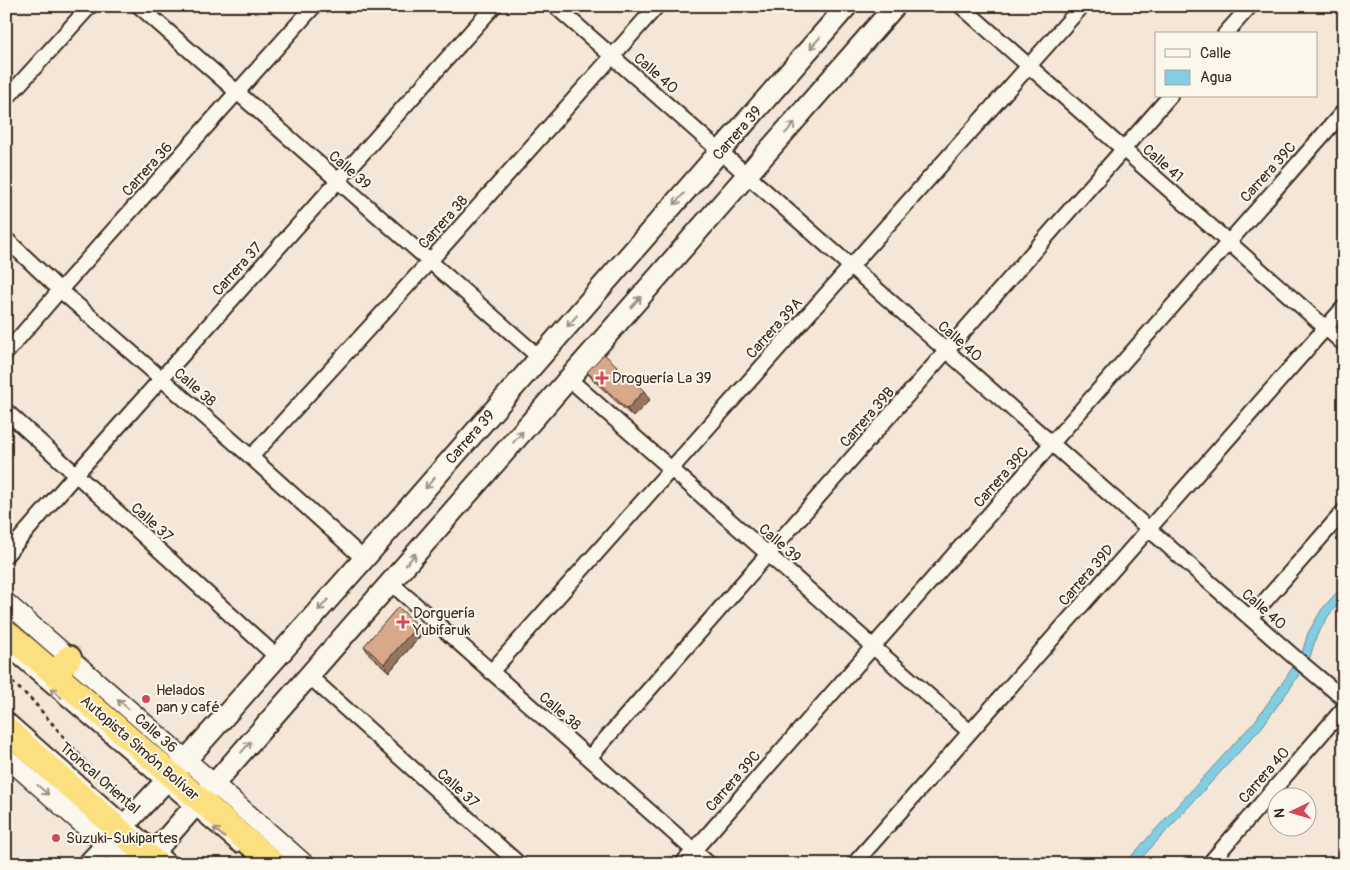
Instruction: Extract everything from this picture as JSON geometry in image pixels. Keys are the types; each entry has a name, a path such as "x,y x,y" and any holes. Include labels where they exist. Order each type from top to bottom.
{"highway":[{"name":"Autopista Simón Bolívar","path":"6,632 62,666 150,757 173,773 202,798 274,864"},
{"path":"6,729 118,832 152,858"}],"main road":[{"name":"Carrera 39","path":"88,864 173,773 364,559 847,6"},
{"path":"152,858 202,798 568,378 748,176 895,6"}],"street":[{"path":"6,99 90,6"},
{"name":"Calle 39","path":"139,6 540,358"},
{"name":"Carrera 36","path":"6,353 314,6"},
{"name":"Carrera 37","path":"6,555 494,6"},
{"name":"Calle 40","path":"555,6 1148,529 1344,699"},
{"name":"Carrera 38","path":"251,457 430,262 657,6"},
{"name":"Calle 41","path":"961,6 1344,344"},
{"name":"Carrera 39A","path":"491,672 1082,6"},
{"path":"1227,32 1250,6"},
{"name":"Carrera 39B","path":"589,758 1168,98"},
{"name":"Carrera 39C","path":"682,864 1344,111"},
{"name":"Calle 38","path":"6,239 60,290 251,457 364,559"},
{"name":"Carrera 39D","path":"854,864 1344,307"},
{"name":"Calle 39","path":"568,378 970,732"},
{"name":"Calle 37","path":"6,411 276,657"},
{"path":"1250,618 1344,511"},
{"name":"Calle 38","path":"390,583 709,864"},
{"path":"6,602 62,666"},
{"name":"Calle 37","path":"309,676 519,864"},
{"name":"Carrera 40","path":"1209,864 1344,708"},
{"path":"6,757 118,832 127,864"},
{"path":"202,798 305,864"}],"lane":[{"path":"6,651 173,773"},
{"name":"Troncal Oriental","path":"6,714 118,832"},
{"path":"202,798 242,851"},
{"path":"152,858 176,864"}],"path":[{"path":"6,677 31,699 104,783"}],"water":[{"path":"1344,587 1344,598 1329,615 1316,637 1310,657 1262,727 1136,864 1124,864 1255,721 1302,653 1308,633 1322,609"}],"building":[{"path":"604,354 644,391 627,409 587,372"},
{"path":"398,607 418,625 384,664 364,646"}],"place":[{"name":"Droguería La 39","path":"602,378"},
{"name":"Dorguería Yubifaruk","path":"403,622"},
{"name":"Helados pan y café","path":"146,699"},
{"name":"Suzuki-Sukipartes","path":"56,838"}]}
